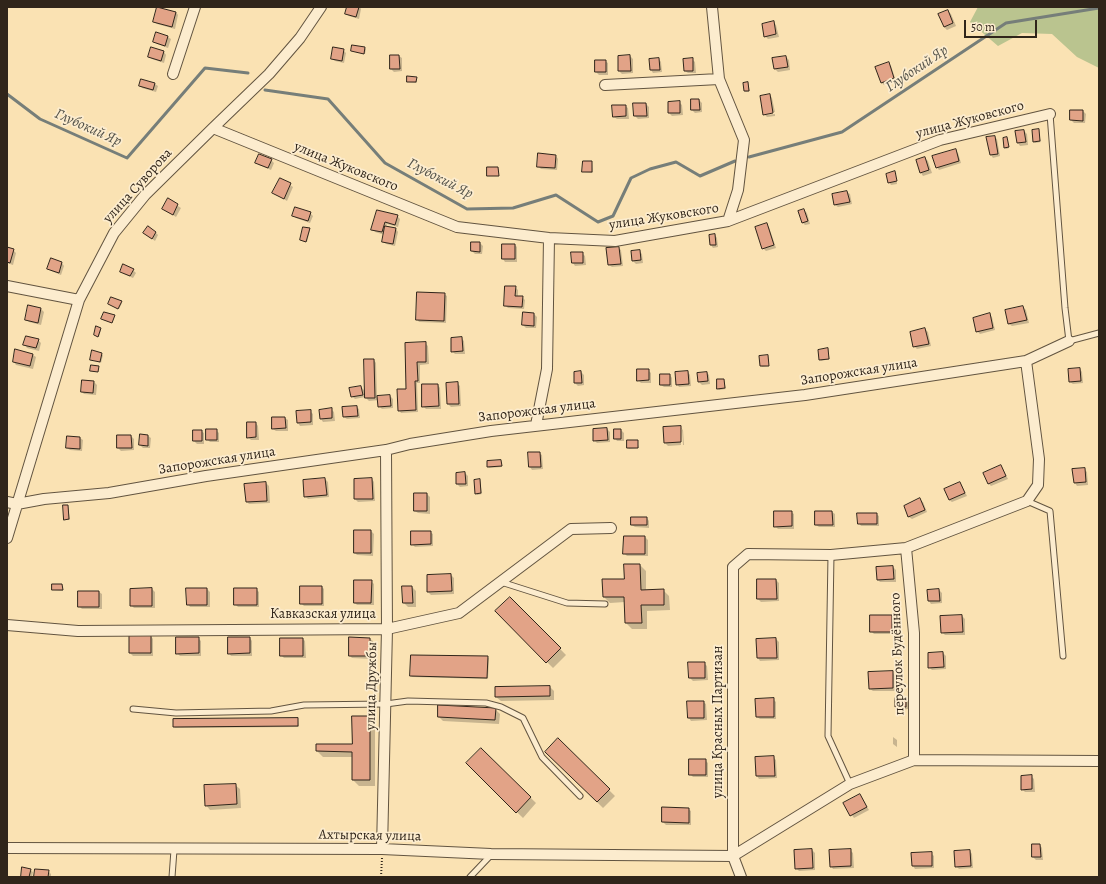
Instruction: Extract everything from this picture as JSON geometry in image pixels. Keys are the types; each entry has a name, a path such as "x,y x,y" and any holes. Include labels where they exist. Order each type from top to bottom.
{"street":[{"path":"173,74 195,7"},
{"name":"улица Суворова","path":"7,538 12,503 79,300 114,232 145,195 269,74 300,38 322,7"},
{"path":"712,7 720,79 744,140 738,190 728,221"},
{"path":"605,85 720,79"},
{"name":"улица Жуковского","path":"213,128 457,227 549,238 615,241 728,221 940,140 1050,114"},
{"path":"536,425 547,369 549,238"},
{"path":"7,286 79,300"},
{"name":"Запорожская улица","path":"12,503 109,493 206,476 386,450 410,444 491,430 805,395 1026,361 1069,341"},
{"path":"831,555 906,548 1027,501 1038,485 1039,459 1026,361"},
{"name":"улица Дружбы","path":"382,849 387,629 386,450"},
{"name":"Кавказская улица","path":"7,624 78,631 387,629 459,613 571,529 611,528"},
{"name":"переулок Будённого","path":"906,548 914,633 914,760"},
{"name":"улица Красных Партизан","path":"740,877 733,856 733,567 748,554 831,555"},
{"path":"733,856 850,784 914,760 1099,761"},
{"name":"Ахтырская улица","path":"7,848 174,850 382,849 491,854 733,856"}],"lane":[{"path":"1050,114 1065,308 1069,341 1099,334"},
{"path":"1027,501 1050,511 1063,656"},
{"path":"831,555 828,736 850,784"},
{"path":"501,582 567,603 604,604"},
{"path":"133,709 176,713 271,712 304,706 386,704 408,701 486,703 501,707 523,718 542,757 580,796"},
{"path":"172,877 174,850"},
{"path":"470,877 491,854"}],"path":[{"path":"381,877 382,849"}],"green space":[{"path":"978,7 1099,7 1099,68 1077,57 1052,34 1022,33 998,46 970,22"}],"building":[{"path":"157,7 176,12 172,27 153,22"},
{"path":"347,7 359,7 356,17 345,14"},
{"path":"948,10 953,23 944,27 938,14"},
{"path":"774,21 776,34 764,37 762,24"},
{"path":"156,32 168,36 165,46 153,42"},
{"path":"352,45 365,47 364,54 351,51"},
{"path":"151,47 164,51 161,61 148,57"},
{"path":"333,47 344,49 342,61 331,59"},
{"path":"390,55 399,55 400,69 390,69"},
{"path":"630,55 631,71 618,71 618,56"},
{"path":"786,56 788,67 774,69 772,58"},
{"path":"659,58 660,70 650,70 649,59"},
{"path":"693,58 693,71 684,71 683,59"},
{"path":"595,60 606,60 606,72 595,72"},
{"path":"889,62 894,78 881,83 875,67"},
{"path":"407,76 417,77 416,82 407,82"},
{"path":"141,79 155,83 153,90 139,86"},
{"path":"748,82 749,91 744,91 743,83"},
{"path":"770,94 773,113 763,115 760,96"},
{"path":"691,99 699,99 700,110 691,110"},
{"path":"680,101 680,113 668,113 668,102"},
{"path":"633,103 646,103 647,116 634,116"},
{"path":"612,105 626,105 626,116 613,117"},
{"path":"1070,110 1083,110 1083,121 1070,120"},
{"path":"1039,129 1040,141 1033,142 1032,130"},
{"path":"1024,130 1026,142 1017,143 1015,131"},
{"path":"995,136 998,154 990,155 986,137"},
{"path":"1007,137 1009,147 1004,148 1003,138"},
{"path":"956,149 959,161 936,168 932,156"},
{"path":"538,153 556,155 555,168 537,167"},
{"path":"259,154 272,159 268,168 255,163"},
{"path":"925,157 929,170 920,173 916,160"},
{"path":"583,161 592,161 592,172 582,172"},
{"path":"487,167 498,167 499,176 487,176"},
{"path":"895,171 897,181 888,183 886,174"},
{"path":"280,178 291,183 284,199 272,193"},
{"path":"847,191 850,202 834,205 832,194"},
{"path":"168,198 178,204 173,215 162,209"},
{"path":"295,207 311,212 308,221 292,216"},
{"path":"804,209 808,221 802,223 798,211"},
{"path":"377,210 398,215 395,225 385,222 382,232 371,230"},
{"path":"767,223 774,245 762,249 755,227"},
{"path":"148,226 156,232 152,239 143,233"},
{"path":"385,226 396,228 393,244 382,242"},
{"path":"303,227 310,228 306,242 300,240"},
{"path":"715,234 716,245 710,245 709,235"},
{"path":"471,242 480,242 480,252 471,251"},
{"path":"502,244 515,244 515,259 502,259"},
{"path":"7,247 14,249 10,263 7,262"},
{"path":"619,247 621,264 608,265 606,248"},
{"path":"640,250 641,260 632,261 631,251"},
{"path":"571,252 583,252 583,263 572,263"},
{"path":"51,258 62,262 59,273 47,269"},
{"path":"123,264 134,269 130,276 120,272"},
{"path":"505,286 516,286 515,296 523,296 522,307 504,306"},
{"path":"417,292 445,293 444,321 416,320"},
{"path":"111,297 122,301 118,309 108,304"},
{"path":"28,305 41,308 38,323 25,320"},
{"path":"1023,306 1027,320 1008,324 1005,310"},
{"path":"104,312 115,315 112,323 101,319"},
{"path":"523,312 534,313 534,326 522,325"},
{"path":"990,313 993,328 976,332 973,318"},
{"path":"96,326 101,328 98,337 94,335"},
{"path":"925,328 929,344 913,347 910,332"},
{"path":"26,336 39,339 36,348 23,345"},
{"path":"462,337 463,351 451,352 451,338"},
{"path":"426,342 426,362 417,362 418,381 415,381 416,410 398,411 397,389 406,389 405,343"},
{"path":"828,348 829,359 819,360 818,350"},
{"path":"15,349 33,354 30,366 13,362"},
{"path":"92,350 102,353 100,362 90,360"},
{"path":"768,355 769,366 760,366 759,356"},
{"path":"364,359 374,359 375,398 365,398"},
{"path":"91,365 99,366 98,372 90,371"},
{"path":"1080,368 1081,381 1069,382 1068,369"},
{"path":"637,369 649,369 649,380 637,381"},
{"path":"581,371 582,383 574,383 574,372"},
{"path":"688,371 689,384 676,385 675,372"},
{"path":"707,372 708,381 698,382 697,373"},
{"path":"660,374 670,374 670,385 660,385"},
{"path":"717,379 724,379 725,388 717,389"},
{"path":"82,380 94,381 93,393 81,392"},
{"path":"458,382 459,404 447,404 446,383"},
{"path":"422,384 438,384 439,406 422,407"},
{"path":"361,386 363,395 351,397 349,388"},
{"path":"390,395 391,406 378,407 377,396"},
{"path":"357,406 358,416 343,417 342,407"},
{"path":"332,408 332,418 320,419 319,410"},
{"path":"311,410 311,422 297,423 296,411"},
{"path":"272,417 285,417 286,428 272,429"},
{"path":"247,422 256,422 256,437 247,438"},
{"path":"681,426 681,442 664,443 663,427"},
{"path":"607,428 608,440 593,441 593,429"},
{"path":"206,429 217,429 217,440 206,440"},
{"path":"614,429 621,429 621,439 614,439"},
{"path":"193,430 202,430 202,441 193,441"},
{"path":"140,434 148,435 148,446 139,445"},
{"path":"117,435 131,435 132,448 117,448"},
{"path":"67,436 80,437 80,449 66,448"},
{"path":"627,440 638,440 638,448 627,448"},
{"path":"528,452 540,452 541,467 529,467"},
{"path":"501,460 502,466 487,467 487,461"},
{"path":"1001,465 1006,476 988,484 983,473"},
{"path":"1085,468 1086,482 1074,483 1072,469"},
{"path":"465,472 466,484 456,484 456,473"},
{"path":"325,478 327,495 304,497 303,480"},
{"path":"372,478 373,499 354,499 354,479"},
{"path":"480,479 481,493 475,494 474,480"},
{"path":"266,482 267,501 246,502 244,484"},
{"path":"960,482 965,493 949,500 944,489"},
{"path":"414,493 427,493 427,511 414,511"},
{"path":"920,498 925,510 908,517 904,506"},
{"path":"63,505 68,505 69,519 64,520"},
{"path":"774,511 792,511 792,526 774,527"},
{"path":"815,511 832,511 833,525 815,525"},
{"path":"857,513 877,513 877,524 858,524"},
{"path":"631,517 647,517 647,525 631,525"},
{"path":"354,530 371,530 371,553 354,553"},
{"path":"411,531 431,531 431,544 411,545"},
{"path":"624,536 645,536 645,554 623,554"},
{"path":"624,564 640,564 641,590 664,589 664,605 641,605 642,623 625,623 624,597 603,597 602,579 624,579"},
{"path":"893,566 894,579 877,580 876,567"},
{"path":"451,574 452,591 427,592 427,575"},
{"path":"757,579 776,579 777,599 757,599"},
{"path":"354,580 372,580 371,603 354,603"},
{"path":"52,584 62,584 63,590 52,590"},
{"path":"300,586 322,586 322,604 300,604"},
{"path":"402,586 412,586 413,603 403,603"},
{"path":"152,588 152,606 130,606 130,589"},
{"path":"186,588 207,588 207,605 187,605"},
{"path":"234,588 257,588 257,605 234,605"},
{"path":"939,589 940,601 928,601 927,590"},
{"path":"78,591 99,591 99,607 78,607"},
{"path":"510,597 561,648 546,663 495,611"},
{"path":"870,615 892,615 892,632 870,632"},
{"path":"962,615 963,632 941,633 940,616"},
{"path":"151,635 151,653 129,653 129,636"},
{"path":"176,637 199,637 199,653 176,654"},
{"path":"228,637 250,637 250,653 228,654"},
{"path":"349,637 370,638 370,656 349,656"},
{"path":"280,638 303,638 303,656 280,656"},
{"path":"776,638 777,658 757,658 756,639"},
{"path":"943,652 944,667 928,668 928,653"},
{"path":"411,655 488,656 487,678 410,676"},
{"path":"688,662 705,662 705,678 689,678"},
{"path":"893,671 893,688 869,689 868,672"},
{"path":"550,686 550,696 495,697 495,687"},
{"path":"906,697 906,707 895,707 895,698"},
{"path":"774,698 774,717 756,717 755,699"},
{"path":"687,701 704,701 704,718 688,718"},
{"path":"438,705 496,708 495,720 438,717"},
{"path":"352,716 370,716 370,780 352,780 352,752 316,751 316,744 352,744"},
{"path":"298,718 298,726 173,727 173,719"},
{"path":"558,738 610,789 597,802 545,752"},
{"path":"481,748 531,797 516,813 466,763"},
{"path":"774,756 775,776 756,776 755,757"},
{"path":"689,759 706,759 706,775 689,775"},
{"path":"1032,775 1032,789 1021,790 1021,776"},
{"path":"236,784 237,804 205,806 204,785"},
{"path":"860,794 867,807 850,816 843,803"},
{"path":"662,807 689,808 689,823 662,822"},
{"path":"1032,844 1040,844 1041,857 1032,857"},
{"path":"812,849 813,868 795,869 794,850"},
{"path":"851,849 851,866 830,867 829,850"},
{"path":"970,850 971,866 955,867 954,851"},
{"path":"932,852 932,866 912,866 911,853"},
{"path":"22,867 31,869 29,877 21,877"},
{"path":"35,869 49,870 48,877 34,877"}],"waterway":[{"name":"Глубокий Яр","path":"749,157 842,132 1006,23 1099,8"},
{"name":"Глубокий Яр","path":"7,94 40,119 127,158 205,68 248,73"},
{"name":"Глубокий Яр","path":"265,90 328,99 385,163 467,209 513,208 556,195 598,222 613,216 631,178 650,169 676,162 700,176 735,161"}]}
